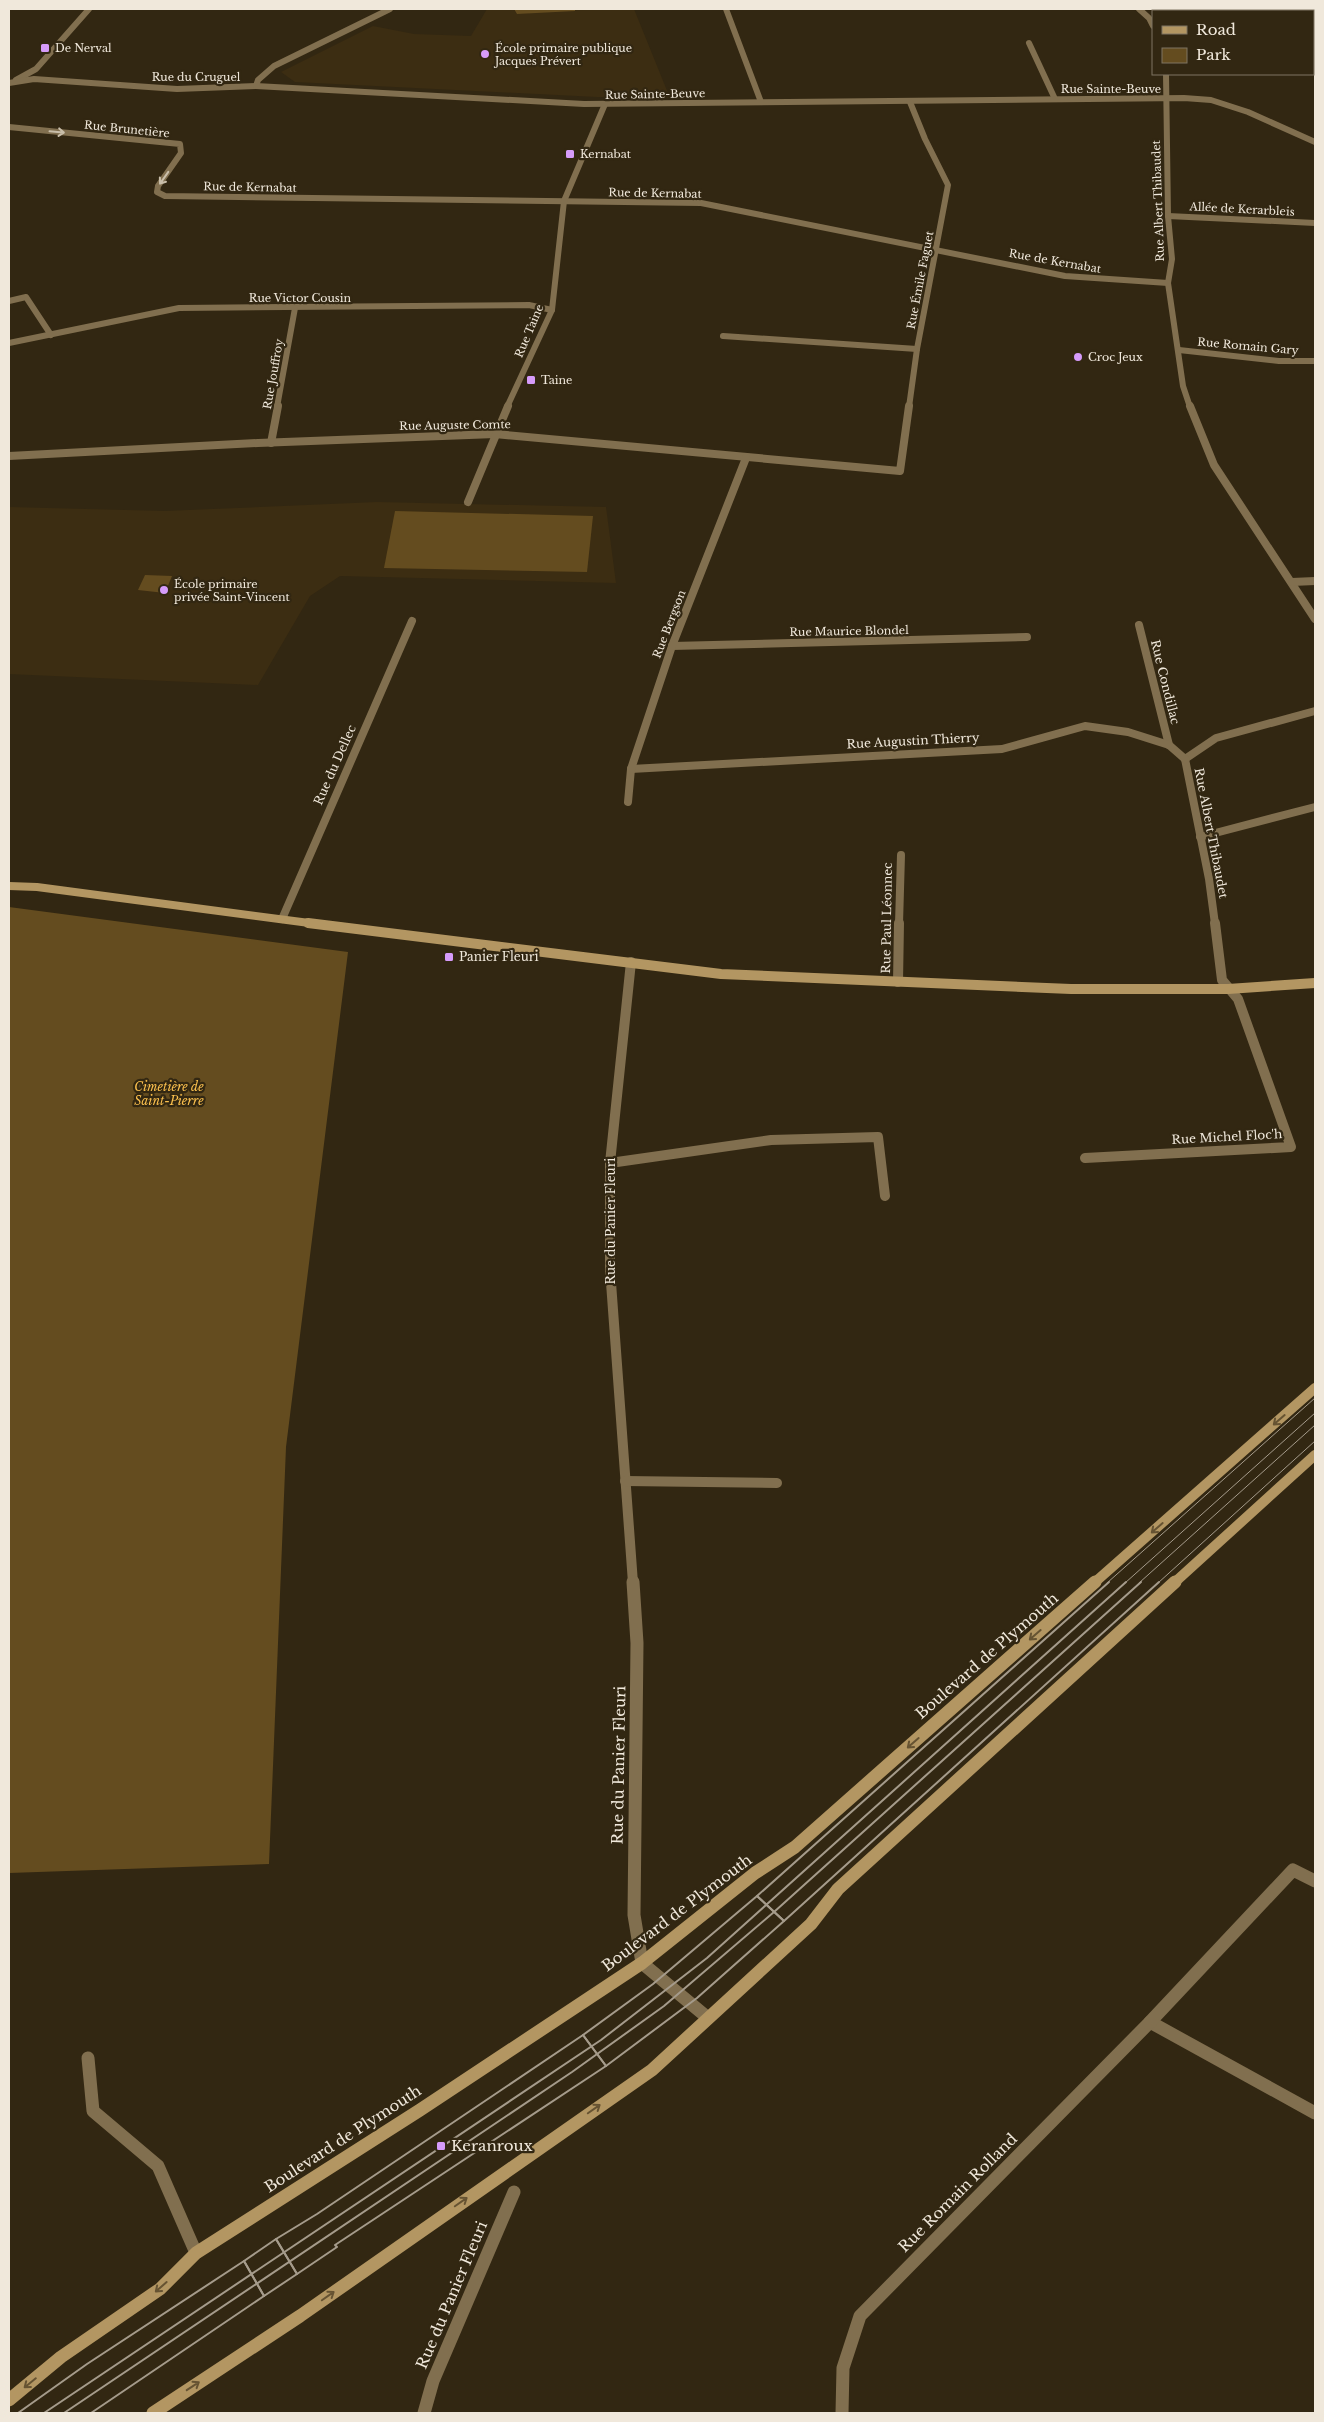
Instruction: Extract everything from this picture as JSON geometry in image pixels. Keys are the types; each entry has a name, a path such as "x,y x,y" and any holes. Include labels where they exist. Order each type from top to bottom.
{"main road":[{"path":"9,886 37,887 721,974 1071,989 1228,989 1315,983"},
{"name":"Boulevard de Plymouth","path":"9,2400 61,2357 160,2289 196,2253 420,2110 642,1963 755,1873 795,1847 1315,1388"},
{"path":"153,2413 300,2316 652,2070 811,1924 838,1889 1315,1456"}],"street":[{"path":"11,82 36,69 89,9"},
{"name":"Rue du Cruguel","path":"11,82 53,80 177,89 256,86 258,80 274,66 390,9"},
{"path":"726,9 761,102"},
{"path":"1138,9 1149,18 1152,24"},
{"name":"Rue Sainte-Beuve","path":"1029,43 1055,100"},
{"path":"36,69 53,80"},
{"name":"Rue Albert Thibaudet","path":"1166,75 1168,216 1172,259 1168,283 1183,386 1195,422 1214,465 1244,514 1292,582 1315,619"},
{"name":"Rue Sainte-Beuve","path":"256,86 605,104 1211,100 1270,121 1315,142"},
{"name":"Rue Émile Faguet","path":"900,471 917,349 948,186 925,139 910,102"},
{"name":"Rue Taine","path":"468,502 496,434 552,310 564,202 605,104"},
{"name":"Rue Brunetière","path":"9,127 180,144 181,153 158,186 157,192 165,196"},
{"name":"Rue de Kernabat","path":"165,196 564,202 701,202 936,248 1065,276 1100,280 1168,283"},
{"name":"Allée de Kerarbleis","path":"1168,216 1315,223"},
{"path":"9,301 26,297 51,335"},
{"name":"Rue Victor Cousin","path":"9,344 179,308 529,305 552,310"},
{"name":"Rue Jouffroy","path":"271,443 295,308"},
{"path":"723,336 917,349"},
{"name":"Rue Romain Gary","path":"1179,350 1279,361 1315,361"},
{"name":"Rue Auguste Comte","path":"9,456 496,434 900,471"},
{"name":"Rue Bergson","path":"628,802 631,769 672,646 746,458"},
{"path":"1292,582 1315,581"},
{"name":"Rue du Dellec","path":"282,919 412,621"},
{"name":"Rue Condillac","path":"1139,625 1169,745"},
{"name":"Rue Maurice Blondel","path":"672,646 1027,638"},
{"name":"Rue Albert Thibaudet","path":"1228,989 1222,980 1209,879 1185,759 1216,738 1315,711"},
{"name":"Rue Augustin Thierry","path":"631,769 1002,748 1085,726 1128,732 1169,745 1185,759"},
{"path":"1200,837 1315,807"},
{"name":"Rue Paul Léonnec","path":"898,982 901,855"},
{"name":"Rue du Panier Fleuri","path":"631,962 610,1163 610,1269 637,1643 634,1914 642,1963"},
{"name":"Rue Michel Floc'h","path":"1085,1158 1291,1146 1238,999 1228,989"},
{"path":"610,1163 771,1140 878,1137 885,1196"},
{"path":"625,1481 777,1483"},
{"name":"Rue Romain Rolland","path":"842,2413 843,2368 860,2316 1150,2022 1293,1870 1315,1882"},
{"path":"642,1963 708,2018"},
{"path":"1150,2022 1315,2113"},
{"path":"88,2058 92,2112 158,2166 196,2253"},
{"name":"Rue du Panier Fleuri","path":"424,2413 434,2381 514,2192"}],"shaded area":[{"name":"École primaire publique Jacques Prévert","path":"487,9 514,9 517,14 575,9 634,9 670,98 597,97 295,82 281,72 373,26 414,34 471,36"},
{"name":"École primaire privée Saint-Vincent","path":"377,502 606,507 616,583 340,576 310,596 258,685 9,674 9,507 165,511"}],"green space":[{"path":"514,9 575,9 575,11 517,14"},
{"path":"395,511 593,516 587,572 384,568"},
{"path":"145,575 172,576 165,593 138,590"},
{"name":"Cimetière de Saint-Pierre","path":"9,907 348,952 286,1447 269,1864 9,1873"}],"tram line":[{"path":"1107,1583 1315,1398"},
{"path":"1125,1583 1315,1413"},
{"path":"1139,1583 1315,1425"},
{"path":"1158,1583 1315,1441"},
{"path":"757,1896 1109,1582"},
{"path":"766,1905 1126,1582"},
{"path":"774,1912 1141,1582"},
{"path":"784,1921 1159,1582"},
{"path":"583,2035 653,1984 757,1896"},
{"path":"757,1896 766,1905"},
{"path":"591,2046 707,1958 766,1905"},
{"path":"766,1905 774,1912"},
{"path":"597,2054 664,2006 774,1912"},
{"path":"774,1912 784,1921"},
{"path":"606,2066 697,1998 784,1921"},
{"path":"276,2239 317,2214 583,2035"},
{"path":"583,2035 591,2046"},
{"path":"284,2252 591,2046"},
{"path":"591,2046 597,2054"},
{"path":"290,2262 597,2054"},
{"path":"597,2054 606,2066"},
{"path":"297,2274 337,2247 335,2245 606,2066"},
{"path":"244,2261 276,2239"},
{"path":"276,2239 284,2252"},
{"path":"251,2274 284,2252"},
{"path":"284,2252 290,2262"},
{"path":"18,2413 87,2364 244,2261"},
{"path":"244,2261 251,2274"},
{"path":"257,2284 290,2262"},
{"path":"290,2262 297,2274"},
{"path":"44,2413 251,2274"},
{"path":"251,2274 257,2284"},
{"path":"264,2296 297,2274"},
{"path":"64,2413 257,2284"},
{"path":"257,2284 264,2296"},
{"path":"91,2413 264,2296"}],"place":[{"name":"De Nerval","path":"45,48"},
{"name":"École primaire publique Jacques Prévert","path":"485,54"},
{"name":"Kernabat","path":"570,154"},
{"name":"Croc Jeux","path":"1078,357"},
{"name":"Taine","path":"531,380"},
{"name":"École primaire privée Saint-Vincent","path":"164,590"},
{"name":"Panier Fleuri","path":"449,957"},
{"name":"Keranroux","path":"441,2146"}]}
